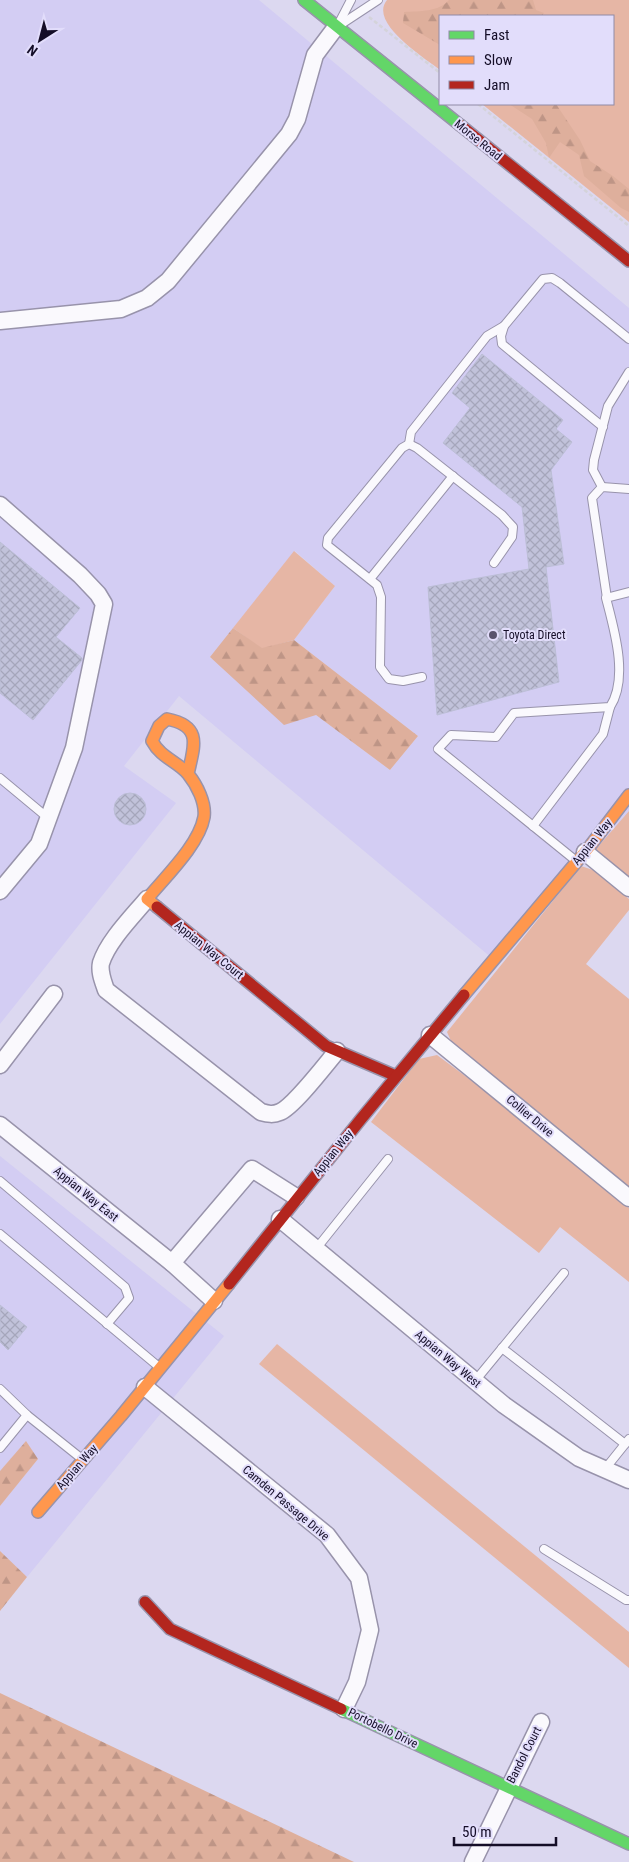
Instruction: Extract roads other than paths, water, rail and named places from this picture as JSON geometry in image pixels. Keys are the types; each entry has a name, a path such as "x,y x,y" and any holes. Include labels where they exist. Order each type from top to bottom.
{"street":[{"name":"Morse Road","path":"304,0 629,261"},
{"path":"0,321 121,309 147,298 168,281 289,134 297,119 315,55 336,27"},
{"path":"0,505 80,575 98,594 104,604 74,748 38,844 0,891"},
{"path":"188,774 195,738 185,724 177,720 167,719 158,726 152,741 155,748 164,757 188,774 204,803 205,816 196,838 111,944 101,964 101,977 106,990 261,1112 271,1115 282,1111 293,1102 338,1051"},
{"name":"Appian Way","path":"38,1512 145,1387 296,1197 581,856 629,795"},
{"path":"581,856 629,888"},
{"name":"Appian Way Court","path":"147,899 326,1046 396,1076"},
{"path":"0,1065 54,994"},
{"name":"Collier Drive","path":"430,1035 629,1198"},
{"name":"Appian Way East","path":"0,1125 172,1263 214,1301"},
{"path":"172,1263 252,1168 296,1197"},
{"name":"Appian Way West","path":"280,1219 504,1406 579,1458 629,1480"},
{"name":"Camden Passage Drive","path":"145,1387 328,1535 360,1578 370,1630 357,1682 344,1709"},
{"name":"Portobello Drive","path":"145,1602 170,1629 629,1844"},
{"name":"Bandol Court","path":"473,1862 541,1722"}],"lane":[{"path":"336,27 350,0"},
{"path":"336,27 378,0"},
{"path":"422,676 403,681 389,679 380,667 381,597 377,586 328,545 328,538 402,448 409,444 412,432 487,336 504,326 542,279 552,278 560,283 629,339"},
{"path":"504,326 501,336 502,344 603,427"},
{"path":"602,487 593,470 603,427 608,406 629,372"},
{"path":"409,444 417,448 502,515 513,527 512,537 494,563"},
{"path":"370,580 453,476"},
{"path":"602,487 629,489"},
{"path":"533,826 604,734 610,707 617,698 620,669 618,645 607,598 592,498 602,487"},
{"path":"607,598 629,592"},
{"path":"581,856 533,826 438,749 452,735 496,737 514,713 610,707"},
{"path":"0,778 48,818"},
{"path":"316,1249 388,1160"},
{"path":"0,1181 125,1287 129,1298 107,1324"},
{"path":"0,1234 160,1368"},
{"path":"475,1381 564,1273"},
{"path":"502,1348 627,1442 605,1469"},
{"path":"0,1389 27,1415 84,1460"},
{"path":"0,1448 27,1415"},
{"path":"544,1549 626,1600 629,1600"}],"place":[{"name":"Toyota Direct","path":"493,635"}]}
